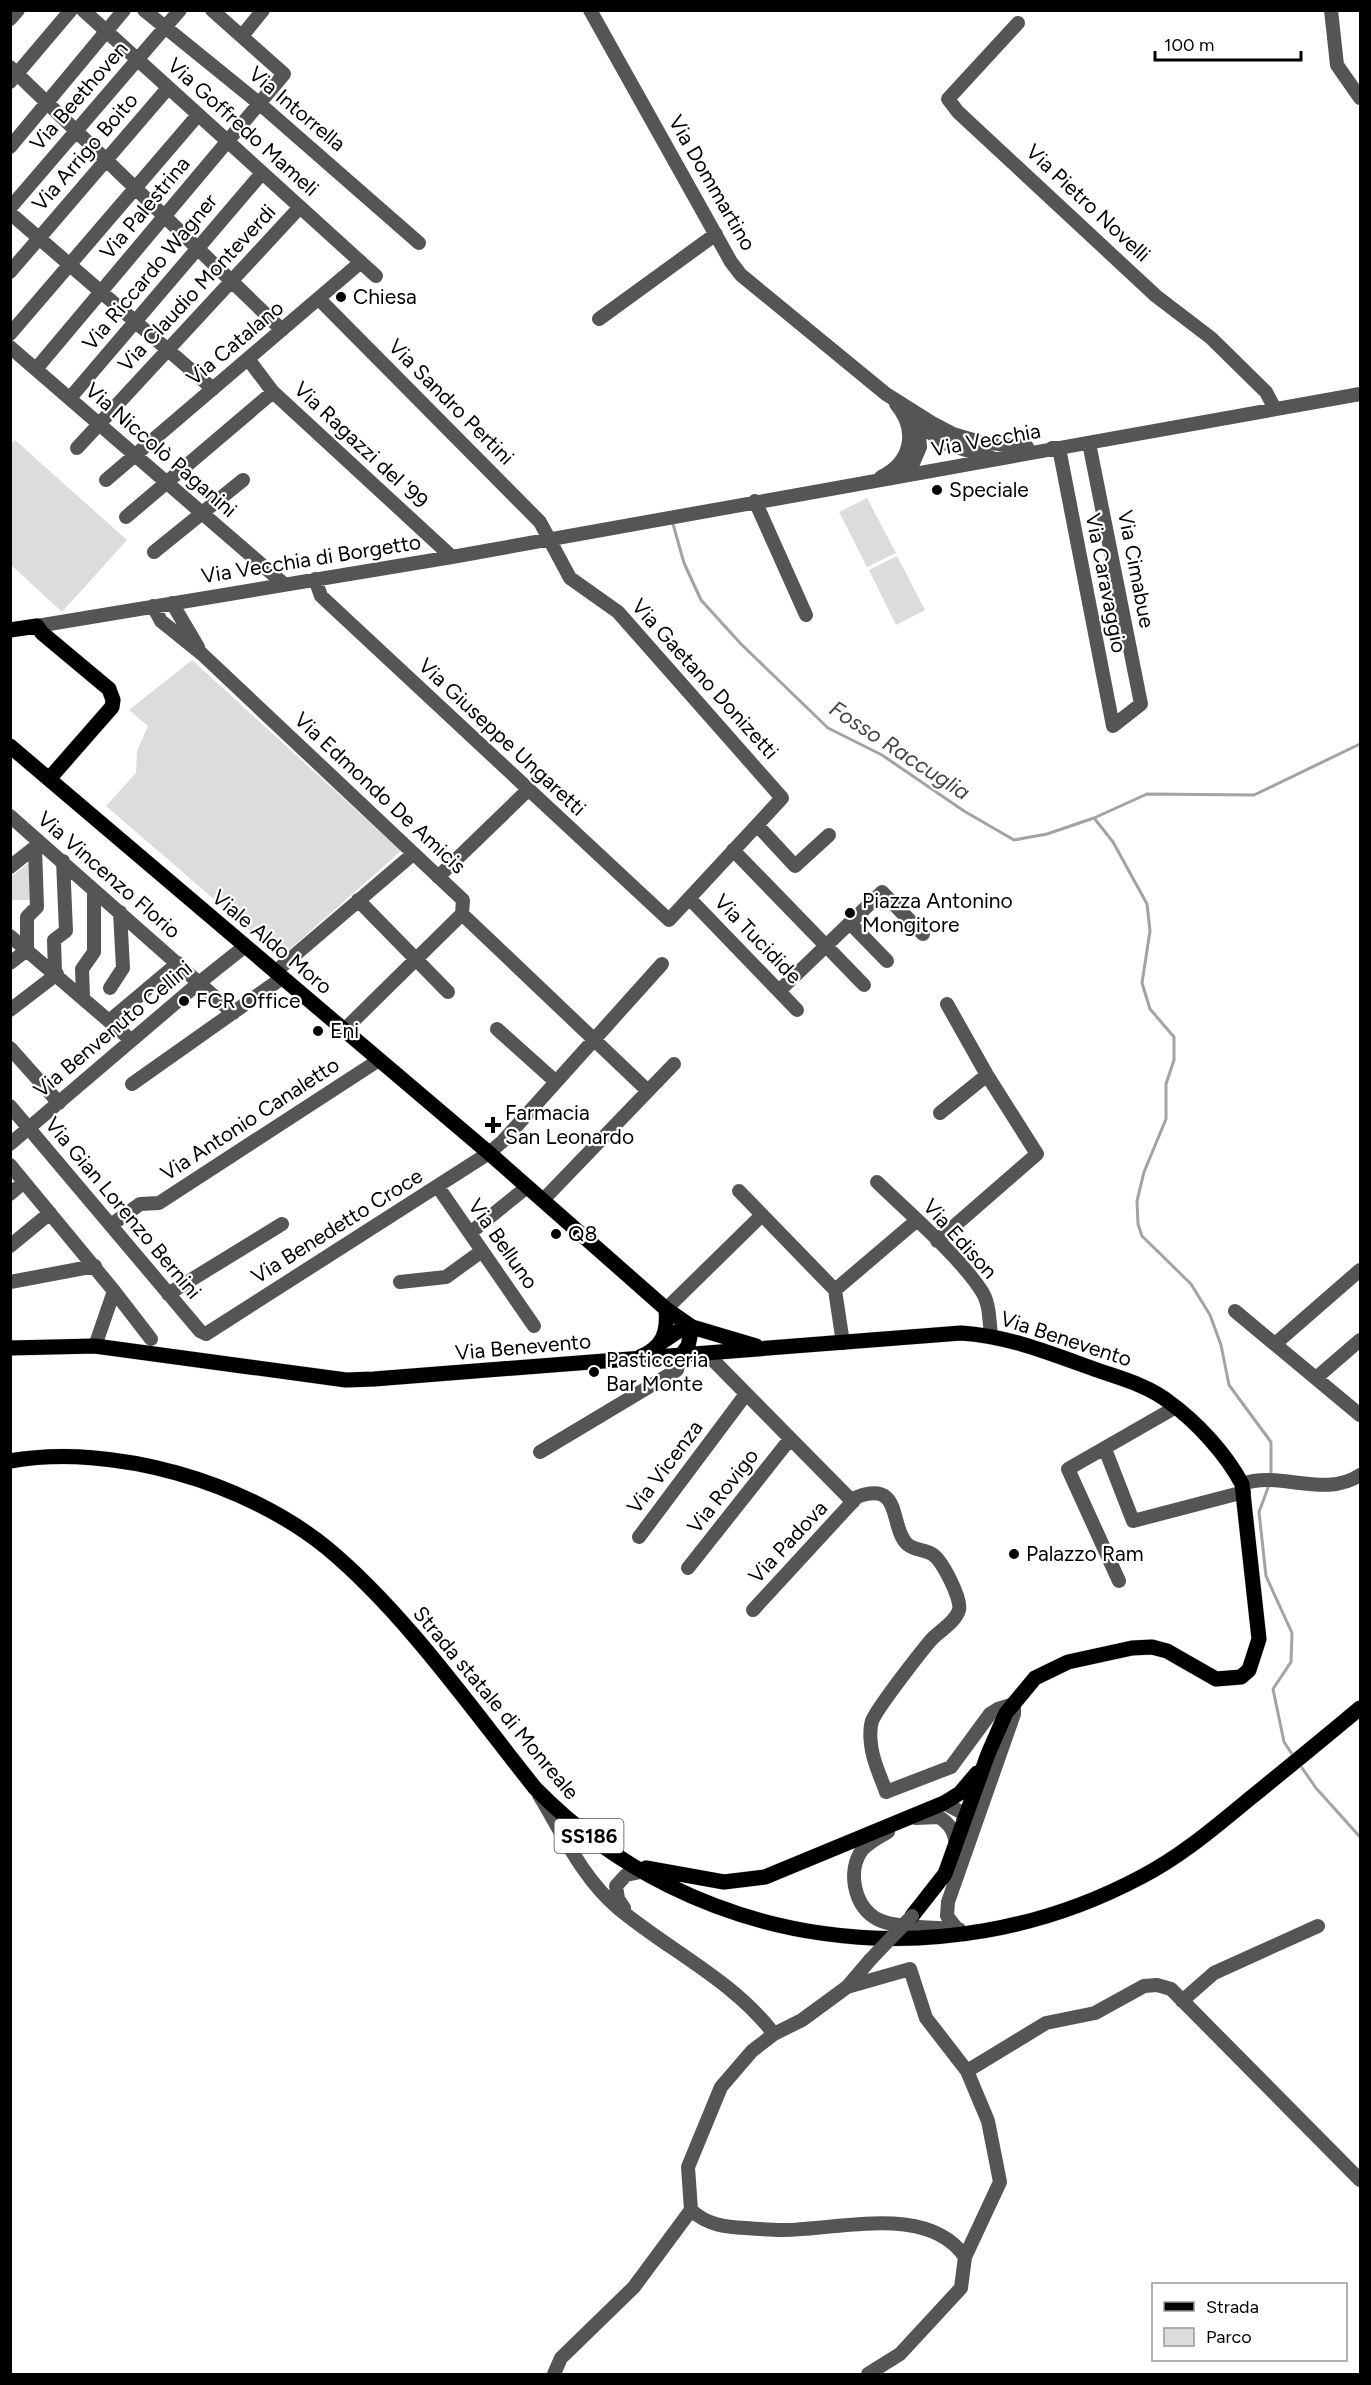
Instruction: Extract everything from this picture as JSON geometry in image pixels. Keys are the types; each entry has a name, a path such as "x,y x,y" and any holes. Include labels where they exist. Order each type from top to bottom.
{"main road":[{"name":"Via Vecchia di Borgetto","path":"10,630 37,626"},
{"path":"37,626 42,633 110,689 113,700 112,707 49,779"},
{"name":"Viale Aldo Moro","path":"10,746 489,1153 666,1309 692,1328 721,1338 770,1349"},
{"path":"662,1342 666,1332 666,1309"},
{"path":"635,1360 651,1352 680,1330 692,1328 688,1346 680,1357"},
{"name":"Via Benevento","path":"10,1348 95,1346 346,1380 708,1355 961,1333 991,1335 1048,1352 1133,1383 1176,1407 1236,1472 1243,1488"},
{"name":"Strada statale di Monreale","path":"10,1461 51,1456 88,1457 160,1468 219,1487 276,1515 325,1547 369,1587 535,1788 562,1815 609,1853 689,1896 726,1910 809,1931 902,1939 980,1931 1043,1918 1093,1901 1143,1876 1194,1845 1359,1709"},
{"path":"912,1916 945,1874 984,1763 1006,1713 1035,1678 1068,1662 1132,1648 1152,1647 1167,1651 1216,1679 1241,1677 1249,1670 1259,1639 1243,1488"},
{"path":"636,1868 705,1881 744,1881 789,1868 945,1803 960,1793 984,1763"}],"street":[{"path":"10,19 18,10"},
{"path":"71,10 13,74 77,131 282,330"},
{"name":"Via Goffredo Mameli","path":"82,10 376,276"},
{"path":"10,147 124,10"},
{"name":"Via Intorrella","path":"144,10 260,104 419,243"},
{"name":"Via Beethoven","path":"10,208 180,10"},
{"path":"212,10 242,36 263,10"},
{"name":"Via Dommartino","path":"590,10 741,275 911,415"},
{"path":"1331,10 1337,65 1360,98"},
{"name":"Via Pietro Novelli","path":"1018,23 948,99 958,112 1156,296 1210,338 1266,392 1275,409"},
{"name":"Via Palestrina","path":"36,369 284,74 242,36"},
{"name":"Via Arrigo Boito","path":"10,272 168,87"},
{"path":"10,334 198,115"},
{"name":"Via Riccardo Wagner","path":"70,398 262,173"},
{"name":"Via Claudio Monteverdi","path":"77,448 300,207"},
{"path":"10,213 213,389"},
{"path":"599,319 716,234"},
{"name":"Via Catalano","path":"106,480 362,262"},
{"name":"Via Sandro Pertini","path":"319,299 540,522 547,539"},
{"name":"Via Niccolò Paganini","path":"12,350 284,584"},
{"name":"Via Ragazzi del '99","path":"248,359 273,392 452,557"},
{"path":"126,517 273,392"},
{"name":"Via Vecchia","path":"618,526 1360,394"},
{"path":"911,415 920,427 946,444 996,459"},
{"path":"911,415 953,434 980,442 1012,447 1059,448"},
{"path":"873,481 887,474 903,460 909,441 911,415"},
{"path":"908,475 918,457 920,427"},
{"name":"Via Cimabue","path":"1089,443 1141,704 1113,726"},
{"name":"Via Caravaggio","path":"1059,448 1113,726"},
{"path":"153,552 243,480"},
{"path":"755,501 806,615"},
{"name":"Via Vecchia di Borgetto","path":"37,626 452,557 618,526"},
{"name":"Via Gaetano Donizetti","path":"547,539 570,578 618,612 782,798 757,825"},
{"name":"Via Giuseppe Ungaretti","path":"315,579 321,596 669,920 689,898"},
{"path":"172,603 202,654"},
{"path":"153,606 160,621 202,654"},
{"name":"Via Edmondo De Amicis","path":"202,654 463,900 462,914 648,1091"},
{"path":"438,877 528,789"},
{"name":"Via Vincenzo Florio","path":"10,816 38,845 63,861 233,1013"},
{"path":"689,898 757,825 795,866 829,835"},
{"path":"10,867 38,845"},
{"path":"27,950 27,917 37,907 38,899 38,845"},
{"path":"733,850 828,945 864,985"},
{"path":"132,1084 233,1013 279,975 358,900 413,854"},
{"path":"56,973 54,940 66,931 63,861"},
{"path":"83,997 82,969 94,952 94,891"},
{"path":"779,991 852,925 882,892 923,934"},
{"name":"Via Tucidide","path":"689,898 797,1010"},
{"path":"358,900 448,992"},
{"path":"110,988 123,968 120,912"},
{"path":"344,1029 462,914"},
{"path":"852,925 887,962"},
{"path":"10,936 56,973 131,1041"},
{"name":"Via Benvenuto Cellini","path":"10,1144 244,947"},
{"path":"10,963 27,950"},
{"path":"109,1021 178,963"},
{"name":"Via Benedetto Croce","path":"206,1334 489,1153 662,964"},
{"path":"10,1010 56,973"},
{"path":"937,1240 1037,1154 987,1075 947,1004"},
{"path":"497,1029 555,1081"},
{"path":"10,1048 59,1103"},
{"name":"Via Antonio Canaletto","path":"111,1225 140,1204 159,1203 379,1060"},
{"path":"543,1200 674,1064"},
{"path":"939,1113 987,1075"},
{"name":"Via Gian Lorenzo Bernini","path":"10,1106 168,1294 200,1331 206,1334"},
{"path":"10,1166 95,1266 151,1339"},
{"path":"10,1194 24,1182"},
{"name":"Via Edison","path":"877,1182 937,1240 981,1290 988,1306 991,1335"},
{"name":"Via Belluno","path":"438,1187 534,1326"},
{"path":"470,1233 527,1187"},
{"path":"739,1191 835,1290 843,1343"},
{"path":"10,1245 50,1213"},
{"path":"666,1309 762,1215"},
{"path":"835,1290 916,1221"},
{"path":"168,1294 282,1224"},
{"path":"400,1282 446,1277 482,1251"},
{"path":"10,1282 95,1266"},
{"path":"1275,1344 1360,1270"},
{"path":"95,1346 114,1292"},
{"path":"1235,1311 1360,1413"},
{"path":"1316,1378 1360,1340"},
{"path":"708,1355 853,1502 857,1497 873,1494 893,1504 903,1539 910,1546 937,1558 959,1605 956,1617 931,1640 872,1721 870,1745 886,1792 951,1767 990,1714 998,1708 1014,1704 1014,1714 986,1786 948,1902 947,1916 957,1929"},
{"path":"540,1452 677,1370 680,1357"},
{"name":"Via Vicenza","path":"639,1537 746,1394"},
{"path":"1119,1581 1068,1469 1176,1407"},
{"name":"Via Rovigo","path":"688,1568 790,1440"},
{"path":"1105,1449 1133,1521 1270,1480 1327,1485 1360,1474"},
{"name":"Via Padova","path":"753,1610 853,1502"},
{"path":"535,1788 587,1872 617,1907 752,2008 774,2034"},
{"path":"945,1803 961,1812 965,1821"},
{"path":"957,1844 948,1823 939,1816 925,1816 906,1821 871,1842 858,1857 854,1873 860,1902 869,1913 888,1923 980,1931"},
{"path":"636,1868 626,1875 616,1887 618,1899 638,1921"},
{"path":"554,2374 561,2358 634,2287 691,2210 688,2167 704,2122 721,2086 752,2050 774,2034 802,2020 847,1987 912,1916"},
{"path":"1182,2001 1214,1973 1318,1926"},
{"path":"847,1987 910,1969 926,2018 967,2071 988,2121 1000,2182 965,2257 961,2288 900,2354 868,2374"},
{"path":"967,2071 1046,2023 1095,2013 1144,1986 1157,1985 1171,1989 1360,2180"},
{"path":"691,2210 703,2222 731,2227 783,2230 859,2222 928,2229 955,2243 965,2257"}],"green space":[{"path":"15,440 127,540 62,612 11,565 10,445"},
{"path":"867,498 896,553 867,567 839,512"},
{"path":"897,556 925,610 896,625 869,570"},
{"path":"192,660 401,851 281,957 106,806 136,773 137,751 148,726 129,710"},
{"path":"31,861 33,900 11,900 11,877"}],"waterway":[{"name":"Fosso Raccuglia","path":"673,524 684,563 701,600 741,644 828,728 882,755 964,811 1014,840 1047,834 1094,818 1147,794 1254,795 1360,744"},
{"name":"Fosso Raccuglia","path":"1094,818 1113,842 1147,904 1150,931 1142,983 1150,1009 1174,1037 1174,1060 1166,1084 1166,1119 1144,1172 1137,1201 1138,1224 1142,1236 1191,1284 1210,1315 1221,1345 1229,1385 1271,1442 1271,1475"},
{"name":"Fosso Raccuglia","path":"1269,1485 1259,1512 1266,1576 1292,1633 1291,1662 1273,1689 1284,1742 1294,1757"},
{"name":"Fosso Raccuglia","path":"1300,1765 1316,1788 1360,1837"}],"place":[{"name":"Chiesa","path":"341,297"},
{"name":"Speciale","path":"937,490"},
{"name":"Piazza Antonino Mongitore","path":"850,913"},
{"name":"FCR Office","path":"184,1001"},
{"name":"Eni","path":"318,1031"},
{"name":"Farmacia San Leonardo","path":"493,1125"},
{"name":"Q8","path":"556,1234"},
{"name":"Pasticceria Bar Monte","path":"594,1372"},
{"name":"Palazzo Ram","path":"1014,1554"}]}
